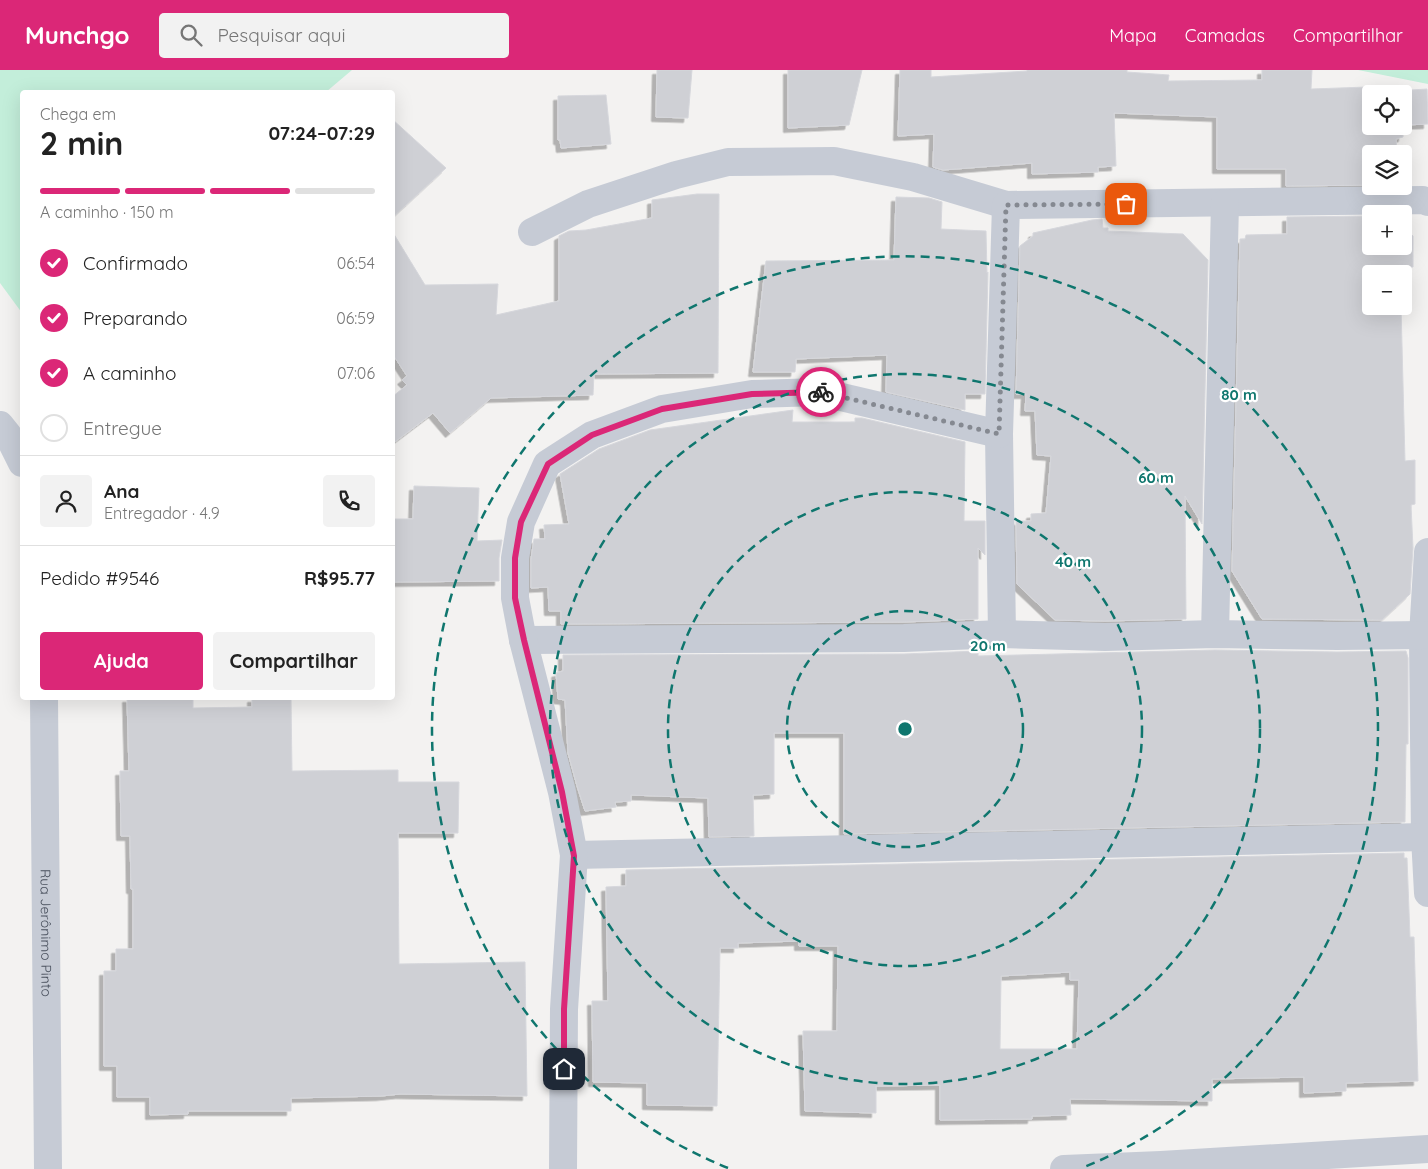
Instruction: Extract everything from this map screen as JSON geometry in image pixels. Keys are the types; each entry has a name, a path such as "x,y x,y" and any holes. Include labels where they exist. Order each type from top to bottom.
{"street":[{"path":"532,232 588,204 676,175 728,162 834,162 914,177 1006,205 1423,200 1428,202"},
{"path":"1215,634 1225,203"},
{"path":"1002,634 999,434 1006,205"},
{"path":"563,1169 564,1009 574,856 562,792 515,598 515,558 521,522 548,464 592,435 662,409 752,394 820,392 999,434"},
{"path":"0,425 8,435 20,459"},
{"path":"1428,552 1423,635 1425,837 1428,893"},
{"path":"524,640 894,638 1002,634 1105,637 1215,634 1423,635"},
{"name":"Rua Jerônimo Pinto","path":"44,700 48,1169"},
{"path":"574,856 1425,837"},
{"path":"1064,1169 1161,1166 1428,1149"}],"green space":[{"path":"0,70 352,70 328,90 20,90 20,310 0,283"},
{"path":"1358,70 1428,70 1428,84"}],"building":[{"path":"657,70 692,70 688,118 656,117"},
{"path":"788,70 862,70 849,125 788,128"},
{"path":"900,70 931,70 931,77 1027,70 1127,70 1127,72 1169,75 1168,81 1262,80 1262,70 1312,70 1311,89 1362,87 1362,135 1403,135 1403,137 1396,139 1396,145 1362,145 1362,185 1286,186 1286,169 1217,169 1217,117 1114,113 1116,166 1098,167 1098,172 1032,174 1032,163 943,170 933,167 934,134 898,136"},
{"path":"1427,89 1428,124 1412,125 1412,90"},
{"path":"606,95 611,144 561,148 560,140 558,140 558,96"},
{"path":"395,122 446,168 395,215"},
{"path":"697,194 719,194 718,373 594,374 593,395 491,398 450,433 433,413 395,442 395,395 407,385 402,380 407,376 395,358 395,236 425,285 498,284 496,315 559,301 559,236 569,231 586,230 652,218 652,200"},
{"path":"896,197 929,198 942,202 941,229 986,231 988,272 985,394 965,394 965,410 886,392 887,355 796,359 795,372 753,372 766,261 894,260"},
{"path":"1362,216 1362,255 1412,255 1413,236 1413,267 1412,265 1362,265 1362,315 1401,315 1405,461 1415,460 1415,504 1411,505 1413,548 1410,594 1382,620 1262,619 1232,571 1240,239 1245,239 1246,235 1287,234 1287,217"},
{"path":"1102,219 1103,228 1108,228 1108,231 1183,234 1208,260 1202,524 1185,496 1186,619 1055,620 1017,584 1016,521 1031,521 1031,514 1046,513 1051,456 1037,455 1035,411 1025,411 1026,394 1016,394 1020,246 1033,236 1033,233"},
{"path":"793,410 792,422 855,422 855,418 862,418 965,442 964,521 985,521 985,555 978,548 978,619 904,622 561,624 561,611 549,611 548,587 531,588 531,559 534,539 545,539 544,525 569,524 560,474 599,449 650,430"},
{"path":"414,486 479,488 477,541 502,540 499,558 499,581 395,582 395,519 413,519"},
{"path":"1215,650 1406,651 1408,658 1408,744 1406,744 1405,822 844,834 844,733 774,733 774,794 753,795 754,836 709,837 708,798 631,795 631,801 615,802 616,807 585,811 568,753 565,700 558,699 556,673 563,671 563,655 904,654 978,651 978,656"},
{"path":"127,700 193,700 193,708 252,707 252,700 291,700 292,771 398,770 398,782 459,782 458,833 398,833 399,964 525,962 527,1096 400,1094 291,1098 291,1111 188,1111 188,1114 150,1115 150,1097 117,1097 117,1066 104,1066 104,971 116,971 116,949 133,949 133,889 131,889 130,836 121,836 120,771 129,771"},
{"path":"1404,853 1404,858 1407,858 1410,937 1414,937 1418,1081 1346,1083 1346,1091 1304,1093 1304,1077 1212,1079 1212,1101 1070,1099 1071,1115 1032,1116 1032,1119 940,1120 940,1085 876,1086 876,1113 805,1111 803,1031 837,1031 838,946 799,946 799,941 738,943 738,948 720,948 717,1106 647,1105 647,1083 593,1082 592,1001 608,1001 606,887 626,886 626,870","holes":["1070,972 1070,980 1079,980 1077,1049 1000,1049 1001,976"]}],"way so far":[{"path":"821,392 999,434 1006,205 1126,204"}],"route":[{"path":"564,1069 564,1009 574,856 562,792 515,598 515,558 521,522 548,464 592,435 662,409 752,394 821,392"}]}
